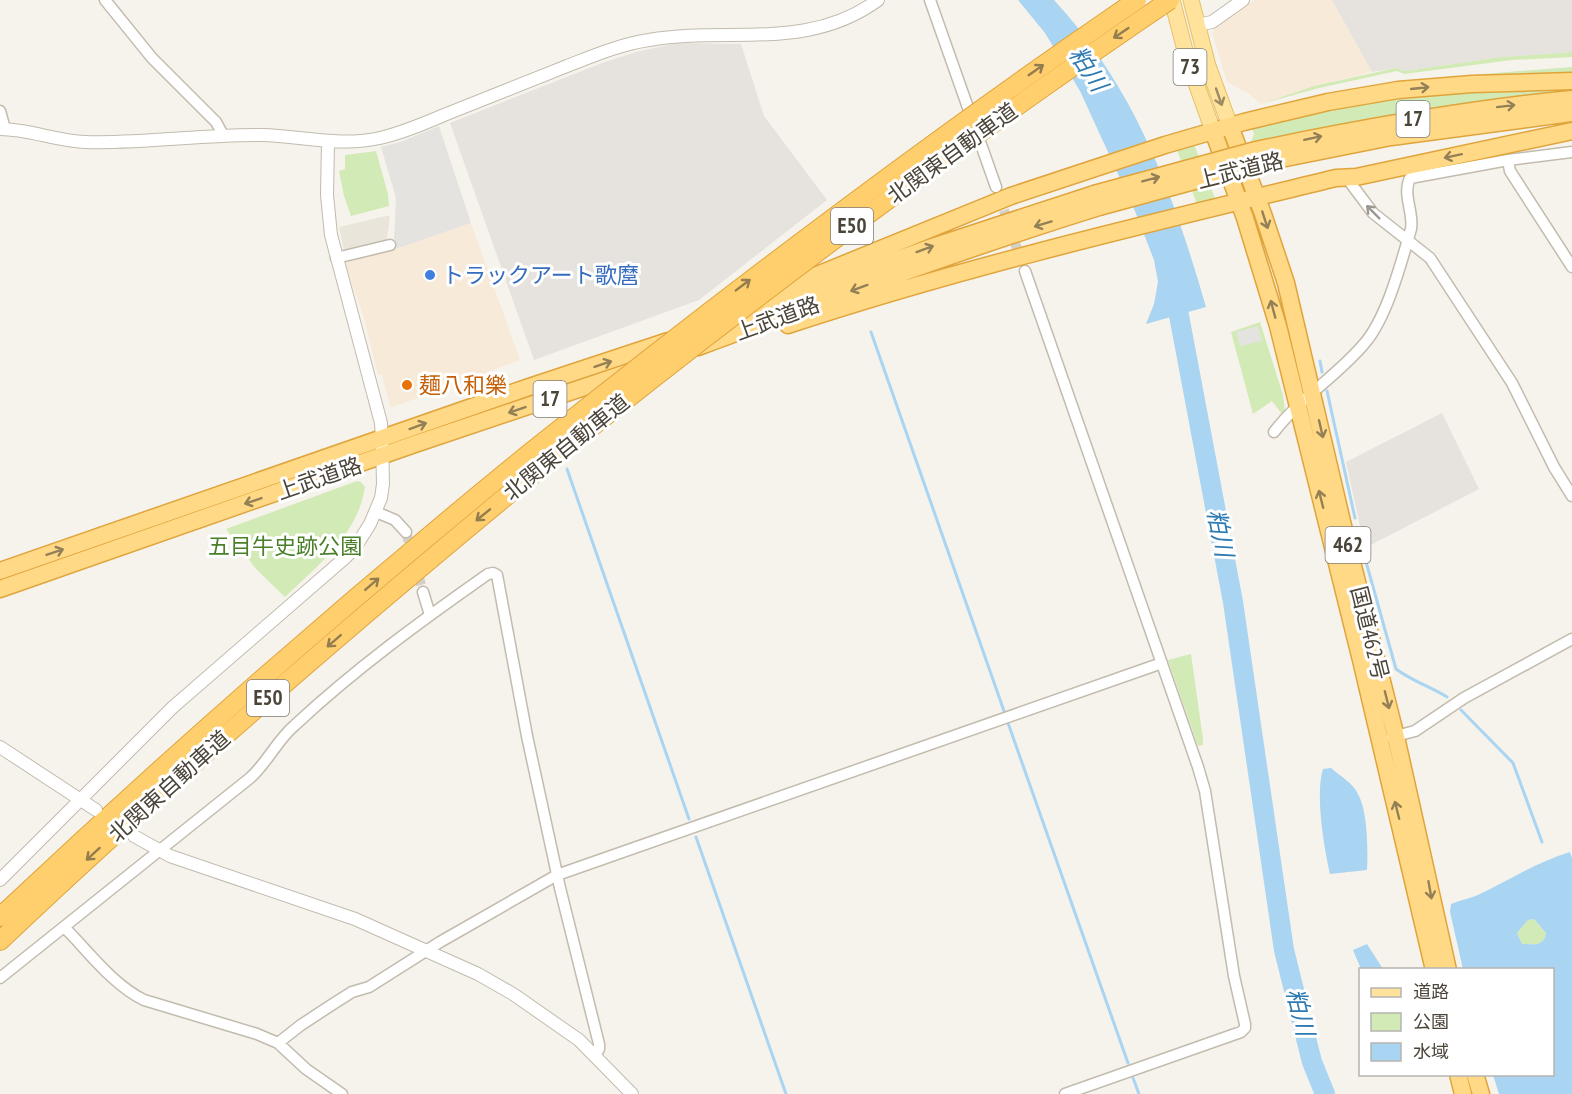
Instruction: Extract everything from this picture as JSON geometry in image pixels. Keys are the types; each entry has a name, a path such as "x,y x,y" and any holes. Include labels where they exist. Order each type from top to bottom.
{"highway":[{"name":"北関東自動車道","path":"0,941 194,761 426,562 538,458 810,234 1137,0"},
{"name":"北関東自動車道","path":"0,917 182,748 417,545 720,325 870,212 1095,51 1171,0"},
{"path":"689,333 735,308 1011,196 1230,126 1295,109 1389,91 1461,85 1572,81"},
{"name":"上武道路","path":"0,571 932,247 1258,156 1408,120 1505,105 1572,99"},
{"name":"上武道路","path":"1258,156 1572,113"},
{"name":"国道462号","path":"1230,126 1286,283 1344,530 1434,968"},
{"name":"国道462号","path":"1213,131 1268,290 1448,968"},
{"path":"620,375 704,354 856,303 1108,233 1346,177 1356,177 1572,131"},
{"name":"上武道路","path":"0,589 620,375 1018,232 1097,201"},
{"path":"1458,1076 1463,1094"},
{"path":"1476,1076 1481,1094"}],"main road":[{"name":"73","path":"1171,0 1187,58 1213,131"},
{"name":"73","path":"1191,0 1212,76 1230,126"}],"street":[{"path":"105,0 152,58 216,122 223,135"},
{"path":"0,111 3,129 81,142 167,141 223,135 266,135 328,142 370,140 393,135 625,46 649,40 687,36 771,35 817,29 842,21 878,0"},
{"path":"930,0 996,187"},
{"path":"1197,25 1212,22 1243,0"},
{"path":"0,880 173,707 346,557 363,536 376,512 383,484 382,439 378,412 331,235 327,195 328,142"},
{"path":"1274,432 1312,392 1353,356 1375,328 1412,224 1407,192 1410,178 1508,160 1572,152"},
{"path":"1508,160 1510,171 1572,267"},
{"path":"1346,177 1373,213 1430,258 1512,383 1554,466 1572,496"},
{"path":"336,258 390,244"},
{"path":"1025,271 1205,791 1234,976 1245,1028 1241,1032 1065,1094"},
{"path":"376,512 396,520 406,532"},
{"path":"0,978 258,771 293,726 408,630 488,573 492,573 497,575 527,736 557,875 599,1044 595,1056"},
{"path":"423,592 430,615"},
{"path":"1388,738 1415,731 1464,698 1572,639"},
{"path":"278,1043 352,992 369,987 441,942 557,875 1162,663"},
{"path":"0,747 96,810"},
{"path":"134,837 159,851 323,906 478,974 513,994 579,1040 632,1094"},
{"path":"65,928 135,995 144,1000 257,1034 278,1043 306,1069 342,1094"}],"shaded area":[{"path":"1254,0 1332,0 1372,72 1314,86 1261,104 1249,94 1227,82 1212,33 1216,26"},
{"path":"1332,0 1572,0 1572,52 1501,57 1405,71 1396,68 1372,72"},
{"path":"677,43 741,44 764,116 827,200 699,300 534,360 450,123 602,63 636,52"},
{"path":"439,126 471,223 396,249 394,238 396,198 381,147 403,141"},
{"path":"390,216 387,239 384,242 344,250 339,227"},
{"path":"471,223 520,360 393,407 390,406 382,375 378,375 364,318 345,263 396,249"},
{"path":"1258,326 1262,341 1240,346 1236,332"},
{"path":"1442,413 1479,489 1365,548 1346,462"}],"green space":[{"path":"1572,52 1572,57 1512,60 1404,74 1397,71 1319,88 1261,104 1314,86 1396,68 1405,71 1501,57"},
{"path":"1572,67 1572,75 1417,82 1483,74"},
{"path":"1572,86 1572,91 1411,112 1331,126 1252,144 1251,142 1254,134 1251,126 1388,96"},
{"path":"1193,142 1216,201 1198,207 1176,147"},
{"path":"376,151 389,206 351,216 339,171 345,169 345,155"},
{"path":"1260,322 1283,395 1285,411 1282,414 1272,401 1253,414 1231,332"},
{"name":"五目牛史跡公園","path":"357,481 365,487 361,504 345,535 323,561 285,597 256,569 226,529"},
{"path":"1191,654 1203,739 1203,745 1198,746 1168,660"},
{"path":"1534,919 1546,933 1545,937 1538,944 1522,944 1517,933 1528,920"}],"water":[{"path":"1018,0 1054,0 1083,34 1108,69 1148,144 1165,183 1206,307 1146,324 1154,304 1158,282 1154,260 1135,211 1080,91 1045,33"},
{"path":"1331,768 1353,786 1361,802 1367,832 1367,870 1330,874 1323,836 1320,792 1323,769"},
{"path":"1570,852 1572,858 1572,1094 1499,1094 1493,1076 1554,1076 1554,968 1463,968 1450,912 1451,904 1478,895 1535,866","holes":["1534,919 1546,933 1538,944 1522,944 1517,933 1528,920"]},
{"path":"1367,944 1382,968 1361,968 1353,950"}],"waterway":[{"name":"粕川","path":"1174,289 1233,602 1284,950 1312,1062 1325,1094"},
{"path":"871,332 1004,711"},
{"path":"1320,361 1322,372"},
{"path":"1327,391 1355,518"},
{"path":"567,469 689,819"},
{"path":"1361,544 1396,669 1447,697"},
{"path":"1461,710 1513,763 1542,842"},
{"path":"1008,723 1128,1063"},
{"path":"696,837 786,1094"},
{"path":"1133,1078 1139,1094"}],"tunnel":[{"path":"999,196 1021,260"},
{"path":"406,532 423,592"}],"place":[{"name":"トラックアート歌麿","path":"430,275"},
{"name":"麺八和樂","path":"407,385"}]}
